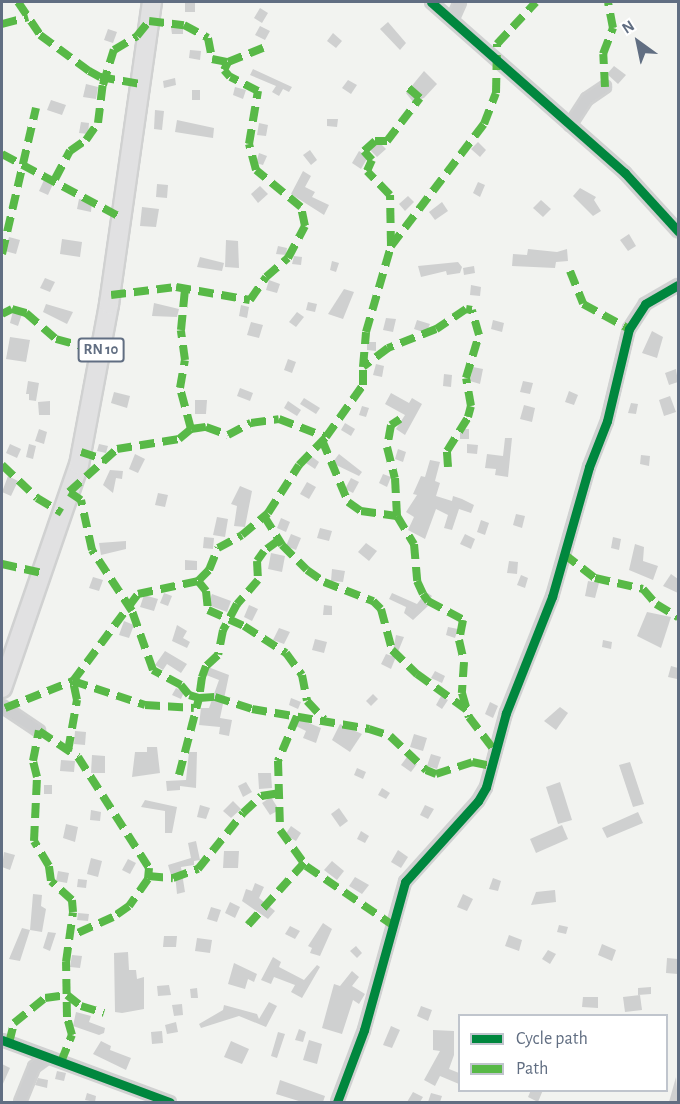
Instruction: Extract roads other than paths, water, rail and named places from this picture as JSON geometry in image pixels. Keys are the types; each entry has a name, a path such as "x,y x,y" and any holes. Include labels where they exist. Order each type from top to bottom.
{"main road":[{"name":"RN 10","path":"2,688 79,465 109,304 152,2"}],"street":[{"path":"431,2 625,173 677,225"},
{"path":"452,20 460,2"},
{"path":"570,125 587,99 605,87"},
{"path":"337,1102 364,1030 405,882 486,787 506,713 552,597 589,467 607,421 629,329 645,304 678,285"},
{"path":"2,706 39,731"},
{"path":"2,1040 170,1102"},
{"path":"20,1102 34,1067 48,1057"}]}
